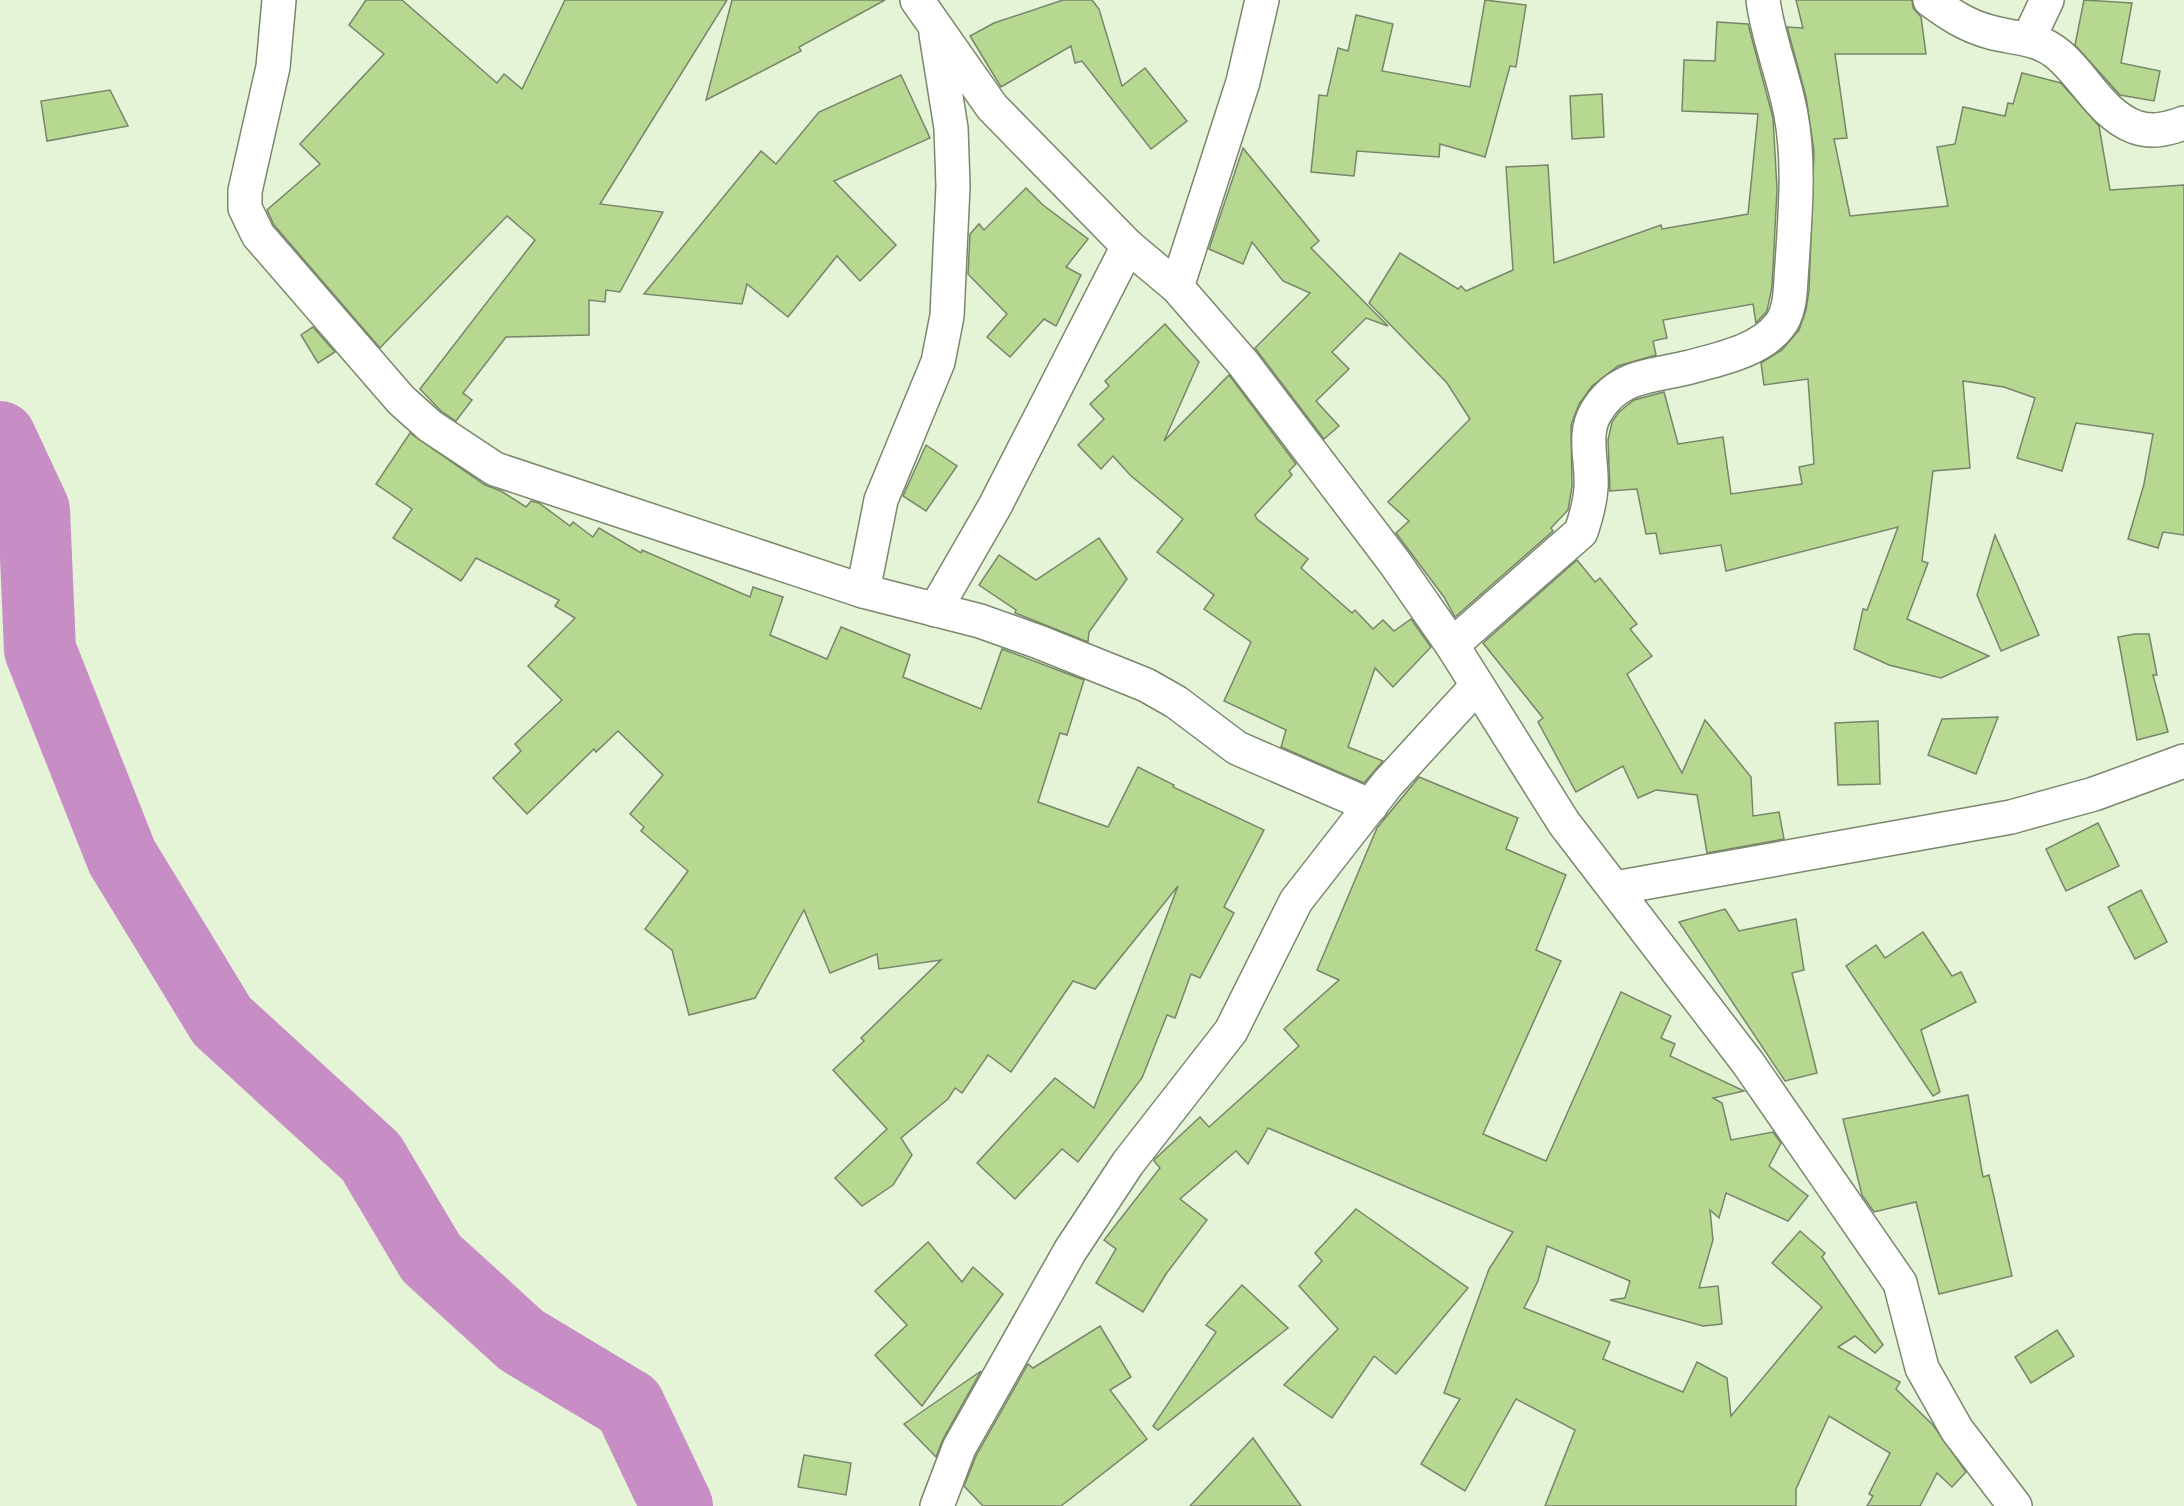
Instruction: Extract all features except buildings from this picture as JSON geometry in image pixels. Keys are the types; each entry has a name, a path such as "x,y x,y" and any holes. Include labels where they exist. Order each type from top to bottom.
{"street":[{"path":"279,0 273,67 247,172 245,208 258,235 401,400 430,426 495,469 863,591 990,625 1146,685 1176,702 1237,748 1371,806"},
{"path":"1177,287 1243,82 1262,0"},
{"path":"1452,645 1581,532 1589,508 1592,486 1588,447 1594,414 1609,392 1637,378 1689,367 1747,349 1767,339 1781,324 1789,301 1796,207 1795,160 1792,117 1763,0"},
{"path":"1930,0 1955,19 1991,32 2029,38 2058,55 2112,112 2136,127 2164,130 2184,123"},
{"path":"2029,38 2047,0"},
{"path":"863,591 881,500 938,362 947,316 953,186 951,128 926,13"},
{"path":"926,13 992,106 1128,246 1177,287 1317,457 1395,562 1452,645 1564,822 1748,1063 1900,1283 1922,1368 1957,1430 2015,1506"},
{"path":"935,610 1011,476 1128,246"},
{"path":"937,1506 959,1448 1070,1251 1128,1163 1231,1031 1296,901 1371,806 1477,686"},
{"path":"1615,888 2011,817 2094,794 2184,760"}],"waterway":[{"path":"0,437 34,510 40,650 122,857 222,1021 371,1157 431,1258 521,1340 629,1405 677,1506"}]}
